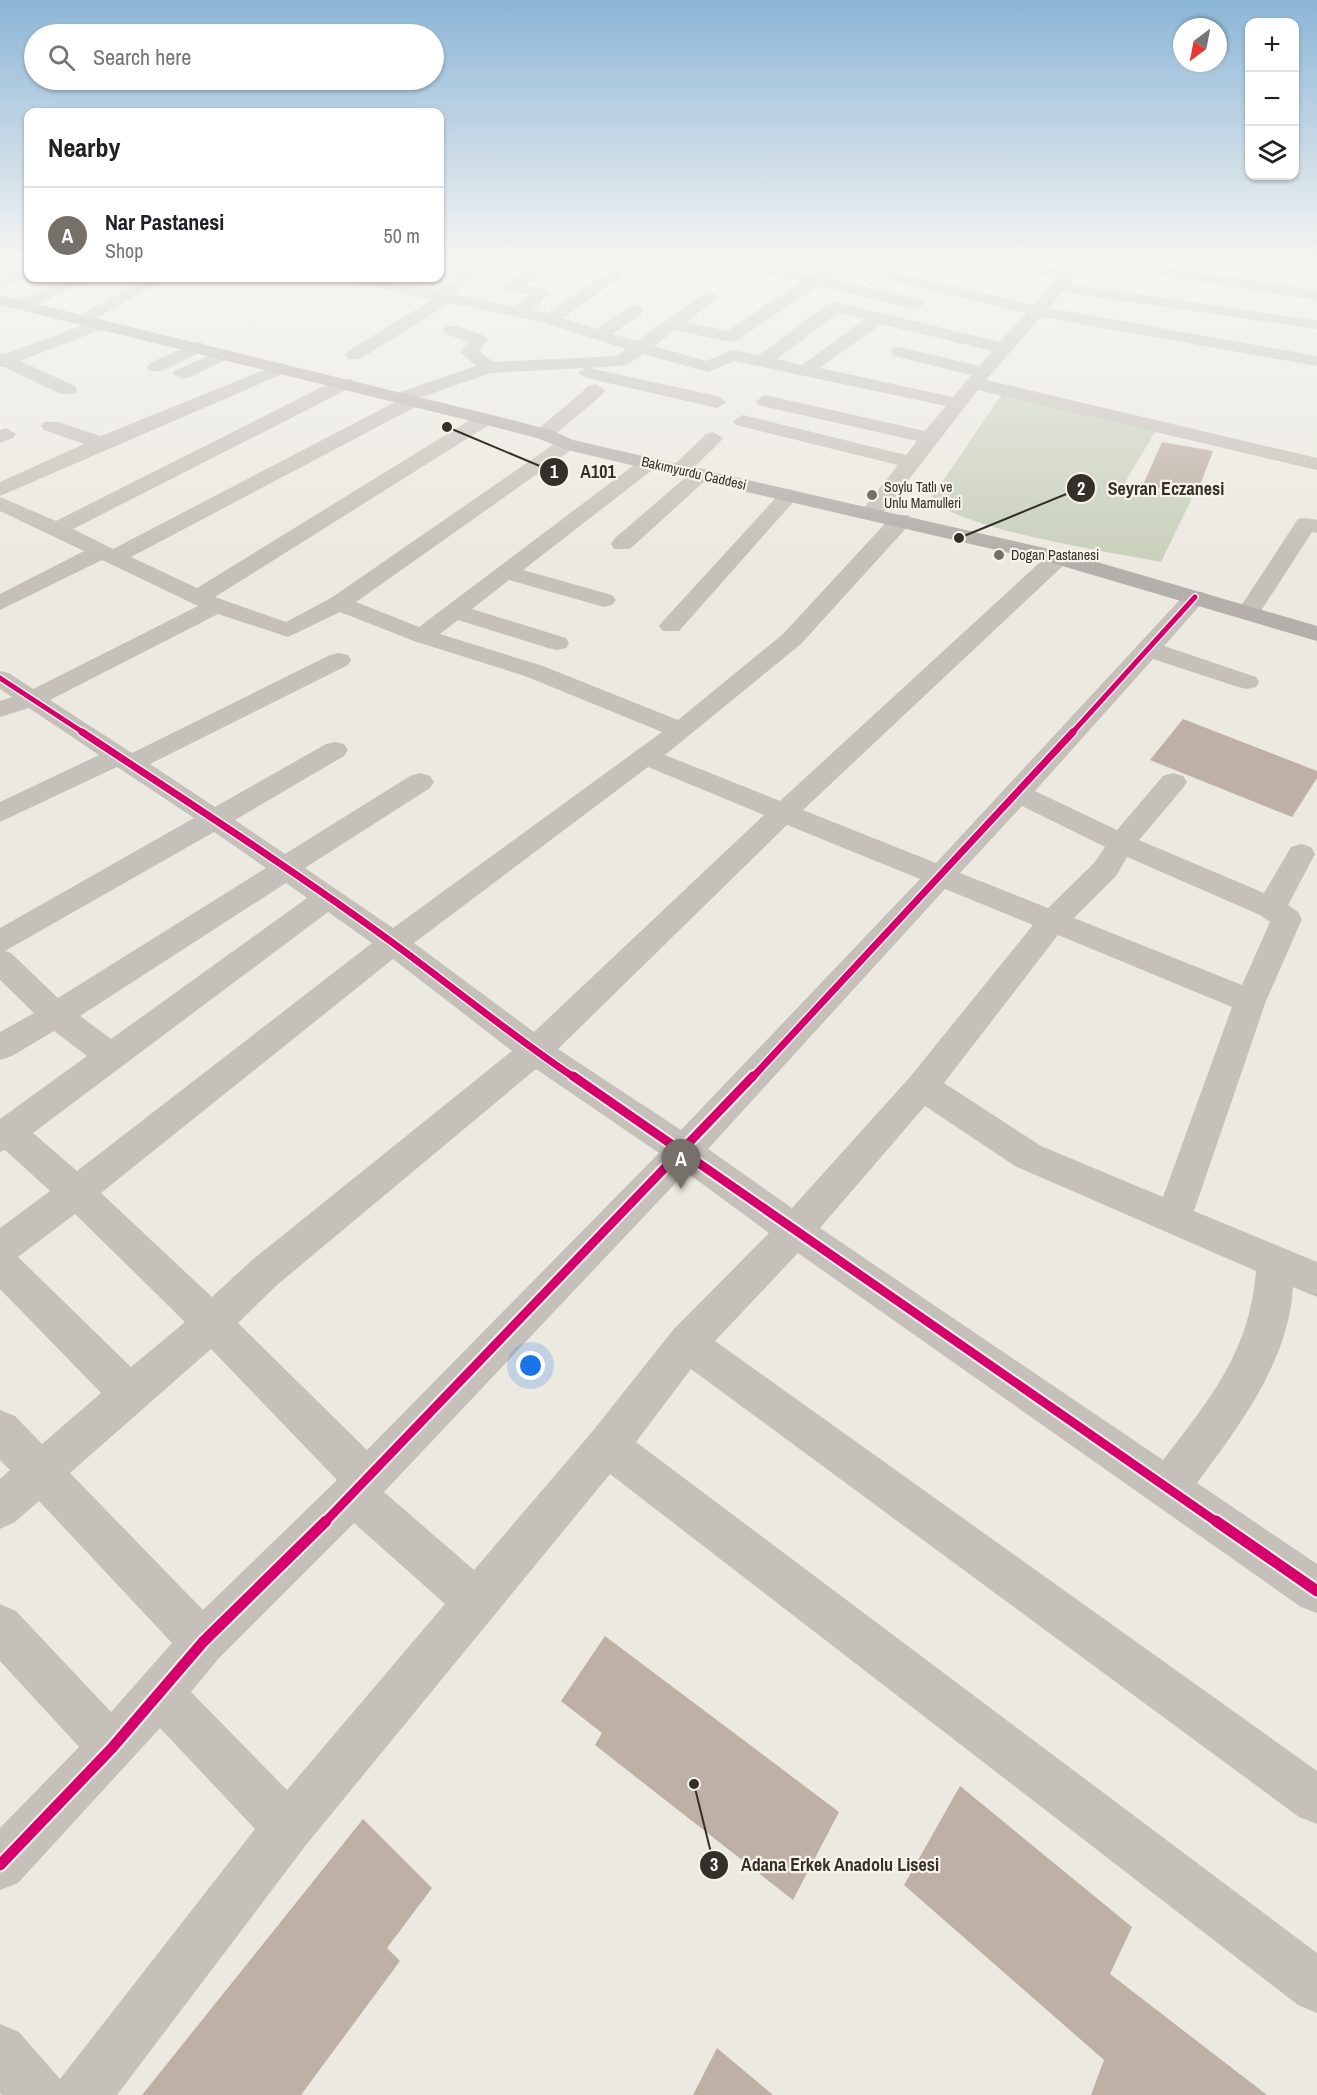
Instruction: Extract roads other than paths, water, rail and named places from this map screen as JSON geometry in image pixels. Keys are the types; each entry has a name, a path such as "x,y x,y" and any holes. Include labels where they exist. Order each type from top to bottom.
{"main road":[{"name":"Bakımyurdu Caddesi","path":"231,356 544,434 567,444 1058,558 1317,633"}],"street":[{"path":"156,367 179,356"},
{"path":"182,374 220,356"},
{"path":"474,356 489,368"},
{"path":"532,365 536,356"},
{"path":"0,603 108,554 406,400 489,368 621,361 629,356"},
{"path":"668,356 708,367 730,356"},
{"path":"735,356 957,404"},
{"path":"763,362 771,356"},
{"path":"805,372 827,356"},
{"path":"911,356 978,378 1317,465"},
{"path":"870,513 894,480 999,356"},
{"path":"1288,356 1317,361"},
{"path":"2,360 69,390"},
{"path":"554,365 717,402"},
{"path":"0,490 102,443 281,368"},
{"path":"57,529 345,383"},
{"path":"544,434 596,390"},
{"path":"765,401 929,438"},
{"path":"0,709 32,699 207,602 485,419"},
{"path":"742,421 909,462"},
{"path":"51,426 102,443"},
{"path":"622,544 691,472 713,438"},
{"path":"0,503 207,602 288,630 339,603 567,444"},
{"path":"422,636 649,463"},
{"path":"872,475 894,480"},
{"path":"671,626 789,495"},
{"path":"0,1248 77,1192 393,943 681,730 792,639 900,520"},
{"path":"1249,612 1306,524 1317,527"},
{"path":"0,1507 212,1323 264,1273 535,1051 783,813 1058,558"},
{"path":"504,572 604,600"},
{"path":"4,1852 112,1749 203,1642 359,1486 684,1151 1018,793 1195,597"},
{"path":"339,603 422,636 534,670 681,730"},
{"path":"455,611 557,643"},
{"path":"1147,649 1247,682"},
{"path":"0,813 124,760 339,660"},
{"path":"0,678 216,820 328,897 393,943 535,1051 684,1151 795,1231 1317,1591"},
{"path":"0,942 335,750"},
{"path":"646,757 1250,1001"},
{"path":"0,1047 56,1015 420,782"},
{"path":"82,2095 288,1827 607,1446 687,1342 795,1231 922,1086 1053,921 1106,869 1121,843 1173,782"},
{"path":"1018,793 1121,843 1271,908 1287,919 1250,1001 1173,1219"},
{"path":"1271,908 1301,854"},
{"path":"328,897 4,1135 77,1192 212,1323 359,1486 475,1601"},
{"path":"0,961 56,1015 111,1057"},
{"path":"922,1086 1028,1156 1317,1280"},
{"path":"1167,1488 1218,1422 1250,1370 1271,1312 1276,1262"},
{"path":"0,1264 129,1393"},
{"path":"687,1342 1316,1800"},
{"path":"0,1430 43,1472 203,1642"},
{"path":"607,1446 1317,1986"},
{"path":"0,1627 112,1749"},
{"path":"160,1694 288,1827"},
{"path":"0,2051 39,2095"}],"place":[{"name":"A101","path":"447,427"},
{"name":"Soylu Tatlı ve Unlu Mamulleri","path":"872,495"},
{"name":"Seyran Eczanesi","path":"959,538"},
{"name":"Dogan Pastanesi","path":"999,555"},
{"name":"Nar Pastanesi","path":"681,1189"},
{"name":"Adana Erkek Anadolu Lisesi","path":"694,1784"}]}
